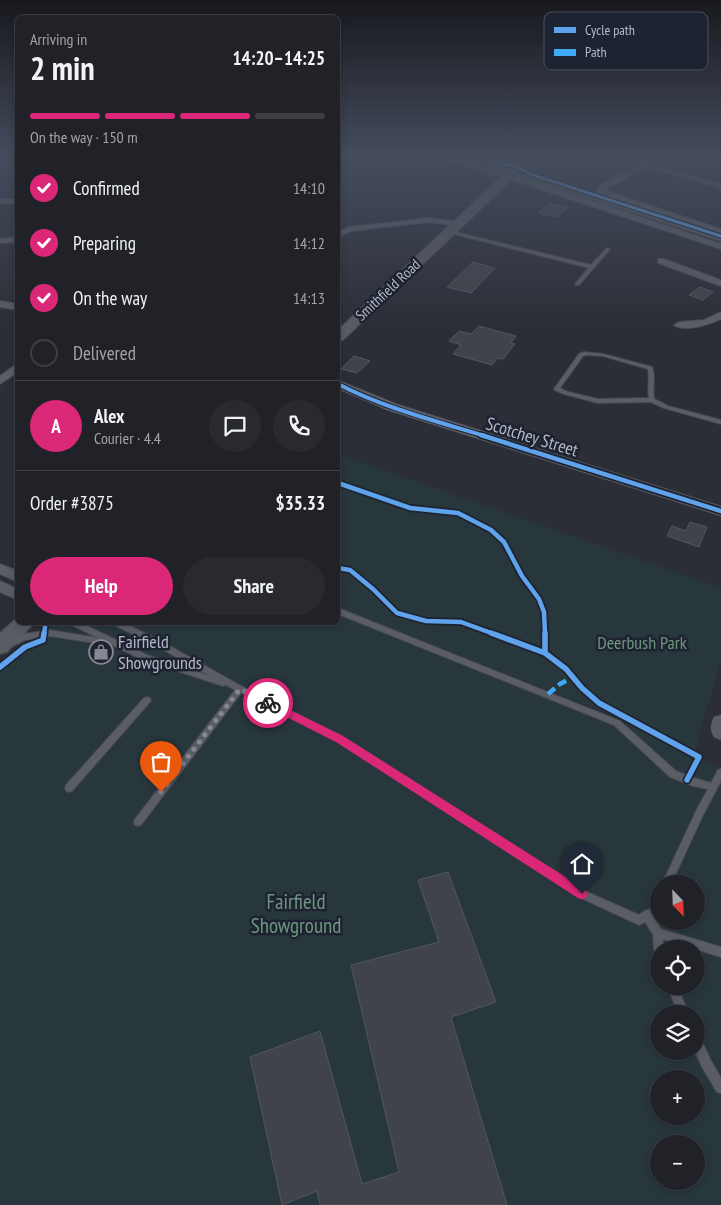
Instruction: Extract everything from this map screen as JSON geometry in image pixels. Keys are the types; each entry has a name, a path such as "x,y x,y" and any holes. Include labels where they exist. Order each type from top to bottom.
{"main road":[{"name":"Smithfield Road","path":"340,335 468,214"},
{"path":"0,648 22,625"}],"street":[{"path":"626,214 721,246"},
{"path":"667,214 721,232"},
{"path":"340,234 349,229 428,220 454,228"},
{"path":"0,241 15,239"},
{"path":"661,262 721,283"},
{"path":"0,304 15,306"},
{"path":"679,325 706,323 721,315"},
{"path":"1,379 15,368"},
{"name":"Scotchey Street","path":"340,385 356,394 392,407 721,511"},
{"path":"0,565 15,567"},
{"path":"0,569 15,576"},
{"path":"0,586 15,594"},
{"path":"721,723 721,731"}],"lane":[{"path":"639,214 721,240"},
{"path":"454,228 592,267"},
{"path":"577,284 608,249"},
{"path":"652,400 650,393 652,377 650,368 591,352 581,355 557,388 566,393 598,401 652,400 666,407 721,422"},
{"path":"340,612 617,723 673,774 693,782 714,787"},
{"path":"78,625 144,657 240,689"},
{"path":"120,625 156,642 240,689 340,739 582,894 639,920 650,913"},
{"path":"0,648 24,637 50,633 90,638 119,645"},
{"path":"138,822 240,689"},
{"path":"69,788 147,700"},
{"path":"670,875 721,773"},
{"path":"646,915 658,933 658,940"},
{"path":"658,933 721,952"},
{"path":"705,1060 721,1088"}],"green space":[{"name":"Fairfield Showground","path":"340,455 721,588 721,661 697,740 696,757 721,767 721,1205 0,1205 0,673 51,625 340,625","holes":["365,618 621,719 633,730"]}],"building":[{"path":"545,214 560,214 557,217"},
{"path":"473,262 495,268 471,293 447,287"},
{"path":"700,287 713,292 703,300 689,295"},
{"path":"479,326 516,336 511,343 515,344 503,359 498,358 492,365 453,354 461,345 449,341 459,331 471,334"},
{"path":"354,356 370,361 357,373 341,369"},
{"path":"690,522 707,527 699,547 667,536 672,526 686,531"},
{"path":"448,872 496,1002 451,1017 507,1205 320,1205 317,1191 282,1205 250,1057 320,1031 362,1184 399,1172 351,965 439,942 418,880"}],"marked path":[{"path":"548,694 560,684 573,677"}],"cycle path":[{"path":"654,214 721,236"},
{"path":"340,385 357,394 392,407 721,511"},
{"path":"340,484 410,508 458,513 491,530 504,542 522,576 539,599 544,612 545,653"},
{"path":"340,568 350,570 373,589 397,613 426,621 461,622 545,653 566,669 582,688 599,703 699,757 687,780"},
{"path":"0,667 25,647 43,640 45,627"}],"way so far":[{"path":"161,792 240,689 268,703"}],"place":[{"name":"Fairfield Showgrounds","path":"101,652"}],"route":[{"path":"268,703 340,739 582,894"}],"park label":[{"name":"Deerbush Park","path":"642,643"}]}
